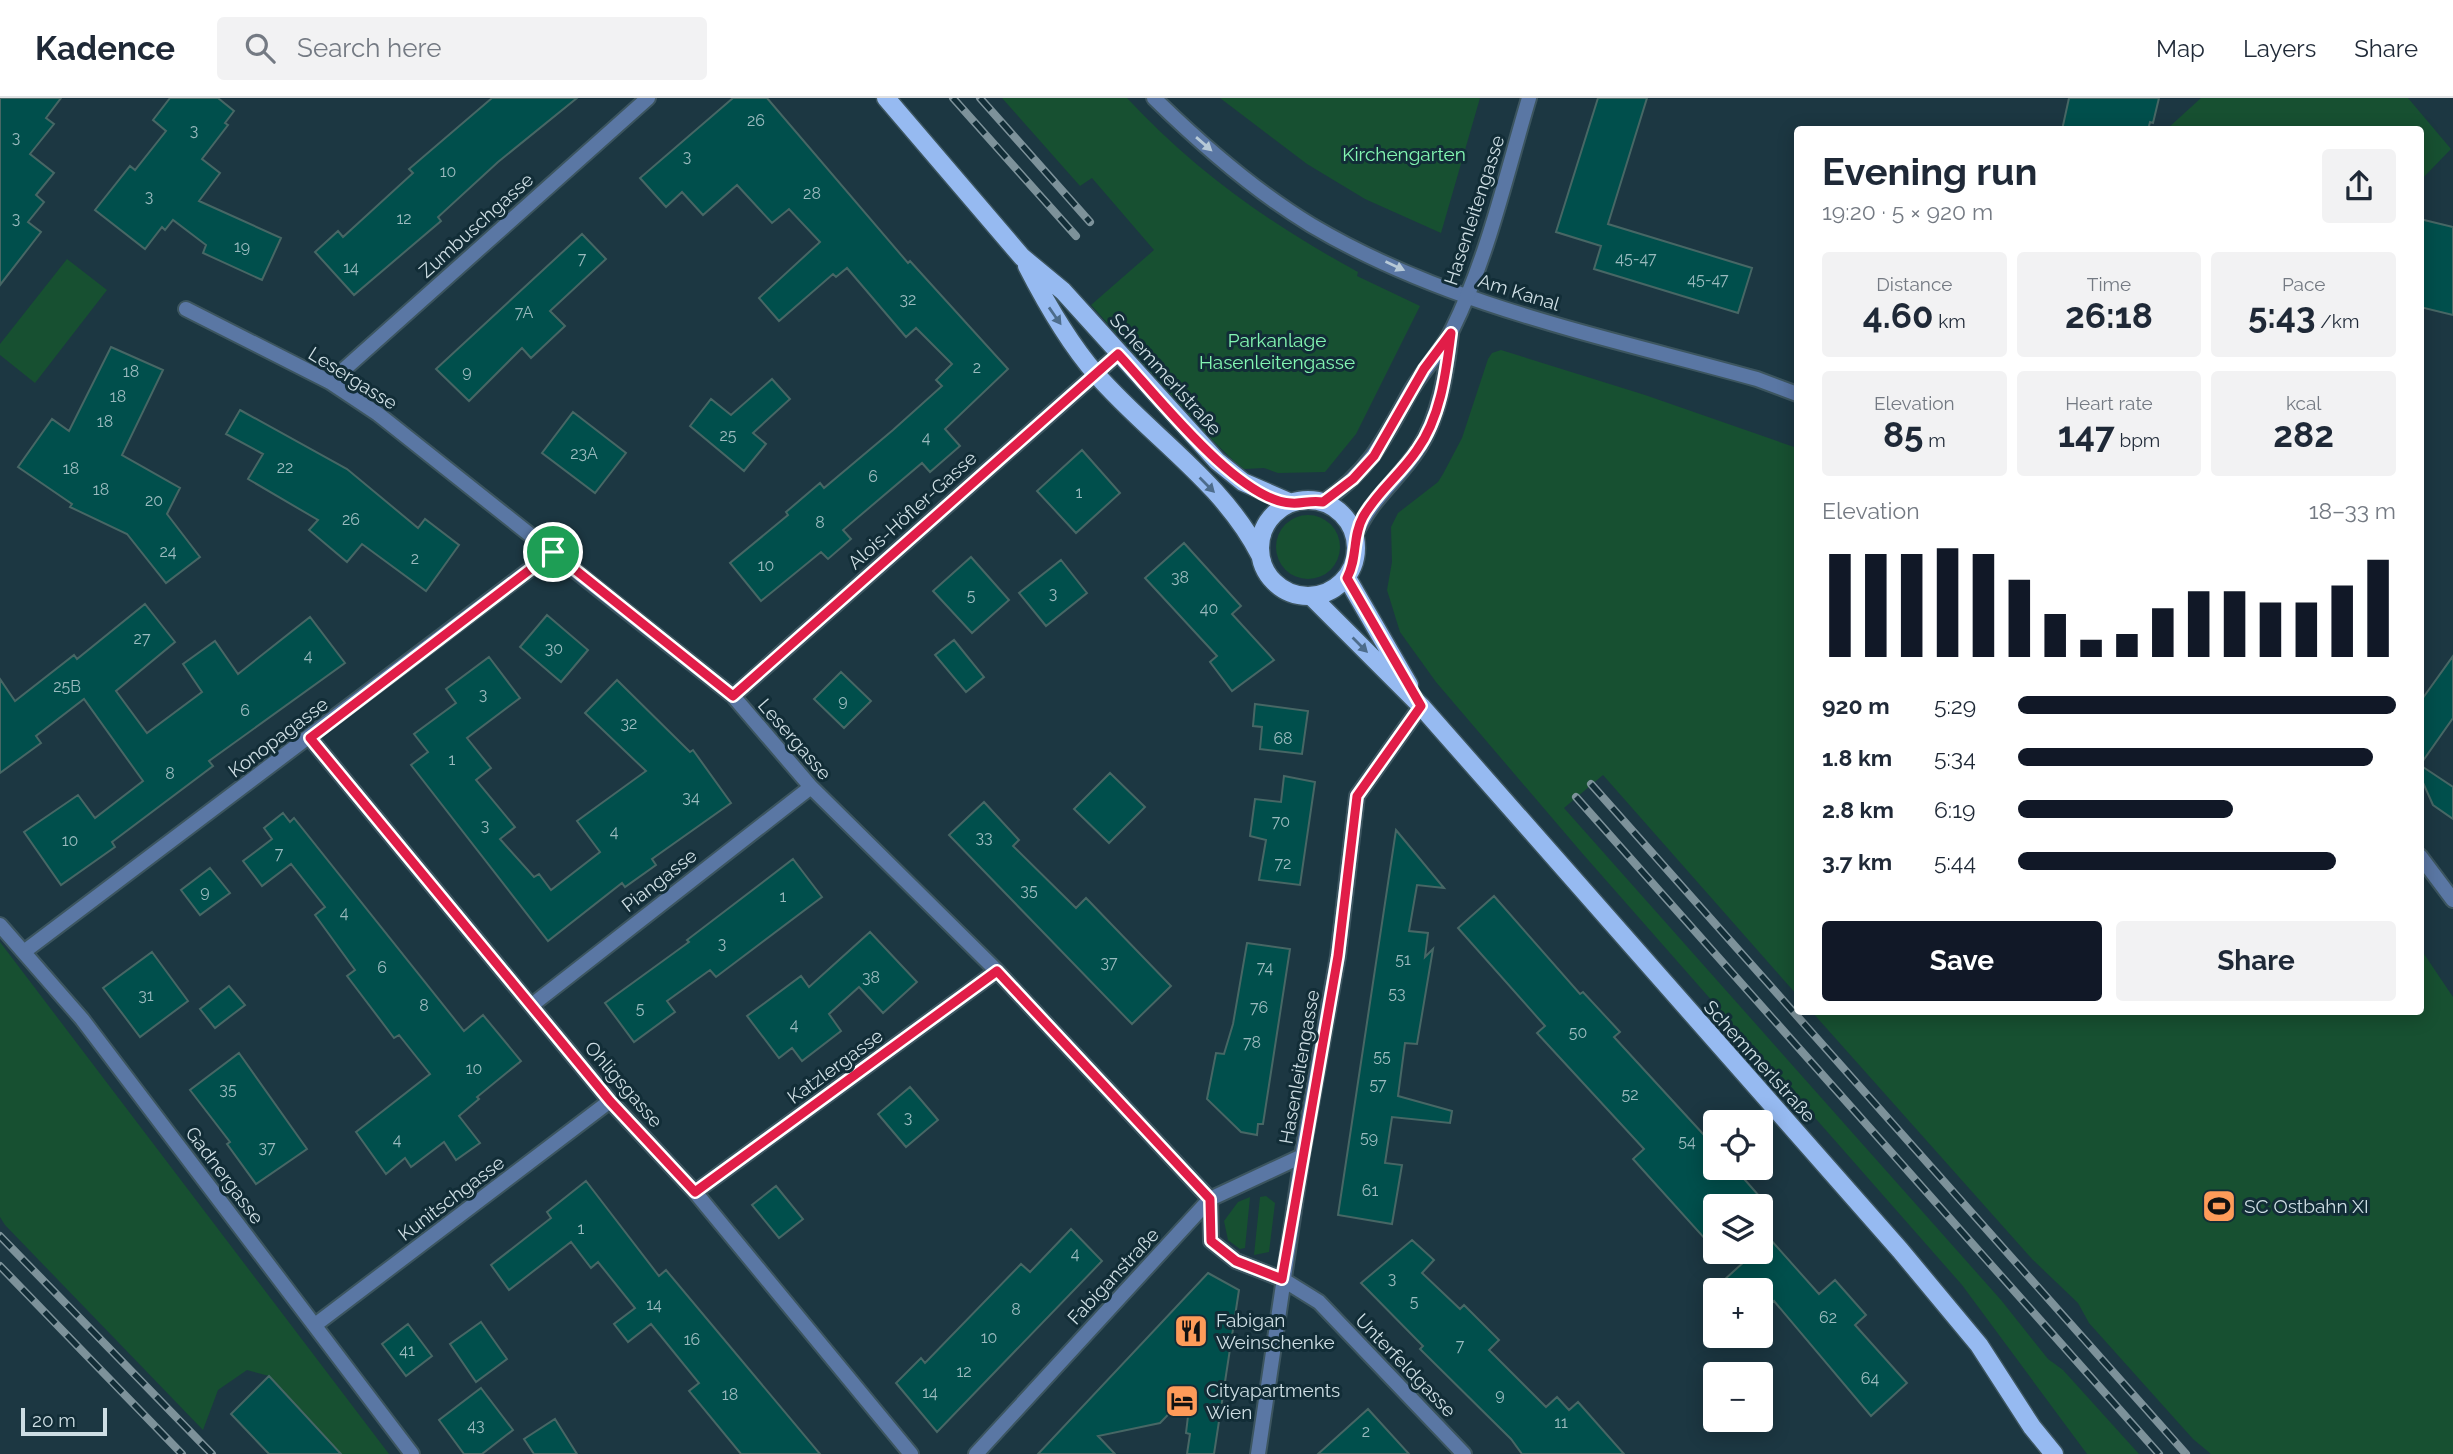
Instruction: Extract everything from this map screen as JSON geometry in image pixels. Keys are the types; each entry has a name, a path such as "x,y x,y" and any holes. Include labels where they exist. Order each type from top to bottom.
{"main road":[{"name":"Schemmerlstraße","path":"886,98 1022,257 1063,291 1217,461 1243,482 1291,503"},
{"name":"Schemmerlstraße","path":"1022,257 1046,303 1095,373 1224,502 1247,531 1261,555"},
{"path":"1308,500 1323,502 1336,508 1348,520 1355,536 1357,551 1347,578 1332,590 1311,596 1294,594 1276,584 1266,571 1261,555 1261,537 1278,510 1291,503 1308,500"},
{"name":"Schemmerlstraße","path":"1347,578 1421,706"},
{"name":"Schemmerlstraße","path":"1311,596 1421,706 1900,1250 1979,1345 2032,1427 2054,1454"}],"street":[{"name":"Zumbuschgasse","path":"330,382 648,98"},
{"name":"Am Kanal","path":"1154,98 1248,182 1311,225 1409,273 1467,296 1611,340 1756,379 1794,393"},
{"name":"Hasenleitengasse","path":"1323,502 1353,479 1374,456 1419,378 1451,333 1467,296 1529,98"},
{"name":"Lesergasse","path":"186,309 330,382 379,414 733,696 811,786 997,971 1210,1199"},
{"name":"Hasenleitengasse","path":"1355,536 1373,501 1406,464 1427,432 1446,373 1451,333"},
{"name":"Alois-Höfler-Gasse","path":"733,696 1118,354"},
{"name":"Konopagasse","path":"25,951 553,552"},
{"name":"Hasenleitengasse","path":"1258,1454 1282,1279 1338,956 1357,796 1421,706"},
{"name":"Ohligsgasse","path":"310,738 610,1101 695,1192 911,1454"},
{"name":"Piangasse","path":"532,1005 811,786"},
{"path":"2424,861 2453,900"},
{"name":"Gadnergasse","path":"0,925 82,1019 412,1454"},
{"name":"Katzlergasse","path":"695,1192 997,971"},
{"name":"Kunitschgasse","path":"315,1325 610,1101"},
{"name":"Fabiganstraße","path":"976,1454 1210,1199 1302,1156"},
{"name":"Unterfeldgasse","path":"1210,1199 1211,1241 1236,1261 1282,1279 1319,1302 1464,1454"}],"green space":[{"name":"Parkanlage Hasenleitengasse","path":"1002,98 1127,98 1180,150 1235,195 1294,235 1358,272 1357,276 1420,306 1356,434 1325,472 1278,473 1264,468 1244,469 1210,438 1091,305 1154,250 1092,178 1080,186"},
{"name":"Kirchengarten","path":"1220,98 1480,98 1441,233 1365,199 1307,164"},
{"path":"2201,98 2408,98 2451,149 2424,177 2424,126 2170,126"},
{"path":"67,259 107,290 35,383 0,355 0,344"},
{"path":"1501,350 1645,395 1794,447 1794,992 1603,775 1564,808 2001,1300 2048,1359 2063,1370 2139,1454 2087,1454 1962,1285 1582,853 1436,682 1400,632 1387,590 1392,562 1391,527 1398,513 1438,482 1443,474 1462,438 1492,353"},
{"path":"1308,515 1320,517 1331,524 1338,535 1338,559 1331,570 1320,577 1308,579 1296,577 1285,570 1278,559 1276,547 1278,535 1285,524 1296,517"},
{"path":"0,942 389,1454 341,1454 269,1376 247,1370 218,1390 203,1430 5,1225 0,1217"},
{"name":"SC Ostbahn XI","path":"2424,954 2453,997 2453,1454 2211,1454 2193,1439 2089,1323 2078,1303 2032,1259 1815,1015 2424,1015"},
{"path":"1266,1196 1275,1203 1269,1252 1254,1255 1260,1197"},
{"path":"1250,1197 1245,1248 1240,1249 1228,1240 1224,1221 1238,1202"}],"building":[{"path":"0,98 61,98 46,118 54,124 30,154 54,173 36,195 44,202 28,222 41,232 0,285"},
{"path":"170,98 218,98 234,111 225,123 228,125 202,159 220,173 199,201 281,238 262,280 203,253 206,245 173,220 165,230 162,227 145,249 95,210 130,166 135,170 166,131 153,120"},
{"path":"492,98 577,98 498,162 438,217 441,221 354,295 315,252 338,231 343,237 413,173 409,169"},
{"path":"733,98 767,98 908,263 910,261 1008,369 945,429 960,446 930,472 922,463 843,530 851,539 828,559 821,552 761,601 730,563 788,515 786,512 820,483 824,488 893,430 942,386 936,380 952,364 916,328 906,337 847,268 836,277 833,274 779,321 759,298 820,242 789,209 772,223 737,185 703,215 682,192 666,207 640,178"},
{"path":"1598,98 1647,98 1608,224 1752,268 1738,313 1594,269 1601,246 1556,232"},
{"path":"2069,98 2159,98 2153,123 2150,122 2149,126 2063,126"},
{"path":"2424,220 2453,227 2453,315 2424,308"},
{"path":"582,234 606,259 550,311 565,326 531,358 522,348 469,401 436,369"},
{"path":"111,347 163,370 122,455 180,488 167,514 200,557 166,583 127,534 70,507 72,504 18,467 52,419 69,431"},
{"path":"772,379 790,399 753,433 766,444 744,471 690,426 711,399 731,415"},
{"path":"240,410 347,469 418,528 425,519 459,545 426,591 362,544 347,562 309,530 318,520 248,479 263,454 226,434"},
{"path":"573,412 626,453 595,493 542,453"},
{"path":"1082,450 1120,493 1076,533 1037,491"},
{"path":"1184,543 1241,606 1232,614 1274,660 1232,691 1210,662 1217,656 1145,578"},
{"path":"971,557 1009,600 972,633 933,591"},
{"path":"1061,560 1087,593 1046,626 1019,593"},
{"path":"145,604 175,642 116,691 147,733 202,692 183,664 215,641 238,674 310,617 345,663 209,761 213,766 112,842 115,847 61,885 24,832 78,795 95,818 143,781 84,699 36,736 41,743 0,773 0,679 15,701 74,655 77,659"},
{"path":"547,615 588,650 561,682 520,647"},
{"path":"954,640 984,677 966,692 935,655"},
{"path":"2453,656 2453,718 2424,759 2424,696"},
{"path":"489,657 520,698 467,738 491,768 476,780 515,827 500,839 534,877 539,874 551,890 600,852 577,821 646,771 585,713 617,680 690,752 693,750 731,803 652,859 656,865 625,887 622,883 548,941 411,765 428,752 414,734 456,703 446,689"},
{"path":"841,672 871,701 844,728 814,699"},
{"path":"1255,704 1308,711 1302,754 1260,749 1262,727 1253,726"},
{"path":"2424,768 2453,787 2453,819 2433,805 2424,785"},
{"path":"1110,773 1145,807 1109,843 1074,809"},
{"path":"1284,776 1315,782 1300,885 1259,880 1266,840 1250,836 1255,799 1281,802"},
{"path":"984,802 1019,840 1013,846 1076,908 1086,898 1171,986 1132,1024 949,835"},
{"path":"283,813 290,822 294,818 464,1031 483,1015 521,1061 477,1097 479,1099 459,1116 480,1143 456,1160 444,1142 411,1167 405,1158 386,1174 356,1132 430,1074 399,1035 394,1038 347,976 355,970 315,915 325,907 291,864 262,886 243,861 272,839 264,828"},
{"path":"1396,830 1444,888 1417,885 1409,931 1428,933 1425,957 1433,949 1417,1044 1405,1043 1398,1096 1452,1111 1450,1123 1392,1117 1385,1163 1402,1165 1392,1224 1338,1215"},
{"path":"793,859 822,897 716,977 710,970 667,1001 675,1012 634,1042 605,1003 689,942 687,940"},
{"path":"210,868 230,893 200,915 181,890"},
{"path":"1494,896 1580,994 1583,992 1620,1032 1614,1037 1703,1134 1703,1180 1745,1180 1757,1194 1703,1194 1703,1237 1633,1159 1644,1149 1537,1033 1545,1026 1458,928"},
{"path":"870,932 917,982 883,1013 859,987 829,1014 841,1031 802,1061 792,1048 779,1058 747,1016 801,976 809,987"},
{"path":"1247,943 1290,949 1263,1124 1258,1124 1257,1135 1241,1132 1207,1099 1216,1053 1224,1054 1233,1024"},
{"path":"152,952 188,1001 140,1037 103,988"},
{"path":"229,986 245,1005 215,1028 200,1009"},
{"path":"239,1053 307,1149 256,1184 227,1144 230,1142 190,1090"},
{"path":"910,1087 938,1120 906,1147 878,1114"},
{"path":"586,1181 659,1276 666,1270 820,1454 741,1454 689,1391 699,1383 651,1324 628,1342 614,1324 635,1308 598,1262 591,1268 571,1242 509,1290 491,1265 551,1218 547,1212"},
{"path":"776,1186 803,1219 779,1238 752,1205"},
{"path":"1071,1229 1102,1261 937,1432 896,1383 921,1358 925,1363 1021,1264 1030,1272"},
{"path":"1412,1240 1434,1260 1422,1273 1460,1309 1464,1305 1499,1340 1489,1350 1546,1407 1557,1397 1569,1410 1578,1402 1624,1454 1522,1454 1511,1439 1420,1349 1423,1346 1361,1283"},
{"path":"1773,1242 1819,1294 1835,1280 1866,1315 1855,1325 1907,1383 1871,1416 1773,1302 1773,1278 1726,1278 1742,1264 1773,1264"},
{"path":"1208,1273 1239,1290 1214,1454 1187,1454 1190,1434 1186,1433 1191,1391 1160,1423 1098,1436 1115,1454 1038,1454"},
{"path":"481,1322 507,1359 476,1382 450,1344"},
{"path":"408,1324 432,1356 406,1376 382,1344"},
{"path":"269,1376 341,1454 269,1454 231,1414"},
{"path":"481,1388 513,1430 482,1454 464,1454 439,1420"},
{"path":"1368,1409 1409,1454 1318,1454"},
{"path":"555,1419 577,1454 534,1454 524,1439"}],"railway":[{"path":"953,98 1076,236"},
{"path":"980,98 1090,222"},
{"path":"1591,784 1794,1013"},
{"path":"1576,797 2159,1454"},
{"path":"1796,1015 2186,1454"},
{"path":"0,1236 212,1454"},
{"path":"0,1266 182,1454"}],"place":[{"name":"SC Ostbahn XI","path":"2219,1206"},
{"name":"Fabigan Weinschenke","path":"1191,1331"},
{"name":"Cityapartments Wien","path":"1182,1401"}],"route":[{"path":"1451,333 1446,373 1437,408 1427,432 1419,448 1373,501 1362,518 1355,536 1357,551 1347,578 1421,706 1357,796 1338,956 1282,1279 1236,1261 1211,1241 1210,1199 997,971 695,1192 610,1101 310,738 553,552 733,696 1118,354 1217,461 1243,482 1272,497 1291,503 1308,500 1323,502 1353,479 1374,456 1424,369 1451,333"}]}
